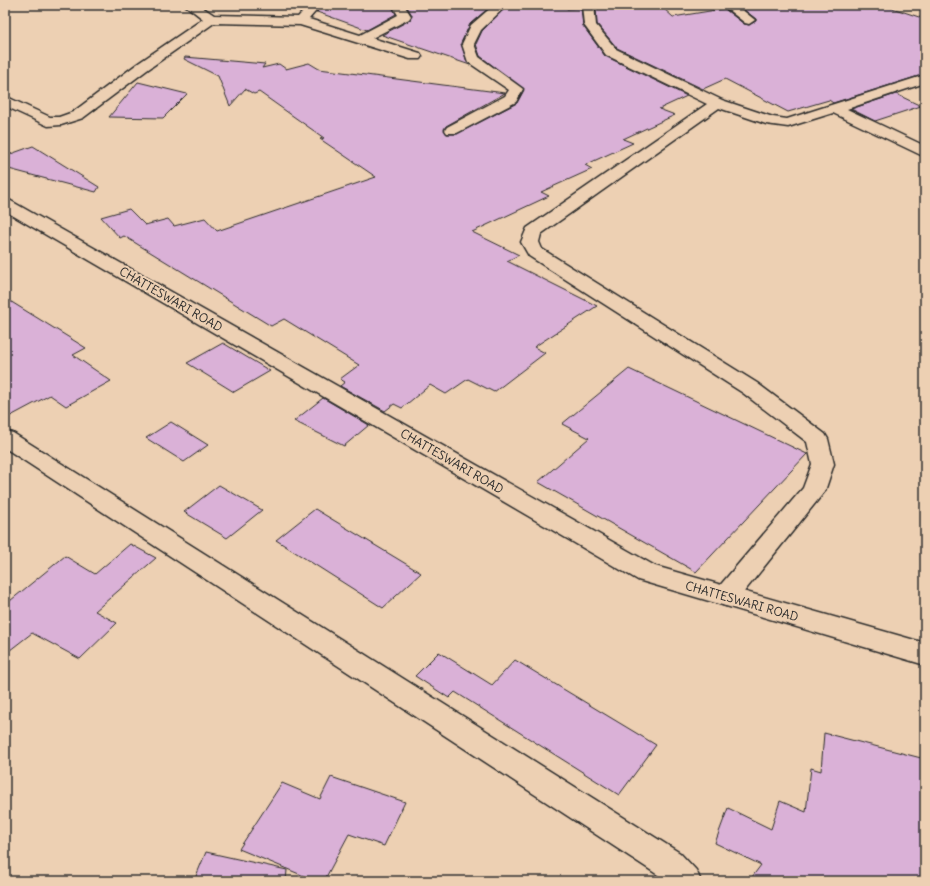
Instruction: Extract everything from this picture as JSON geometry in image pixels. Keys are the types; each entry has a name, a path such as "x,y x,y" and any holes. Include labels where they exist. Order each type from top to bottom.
{"street":[{"path":"191,5 211,19 301,20 416,56"},
{"path":"301,20 315,5"},
{"path":"361,39 405,16 398,5"},
{"path":"452,130 511,99 516,89 472,59 468,44 475,28 501,5"},
{"path":"588,5 590,25 611,52 717,103 779,123 788,122 925,79"},
{"path":"728,5 749,20"},
{"path":"5,100 48,122 61,121 78,115 142,67 211,19"},
{"path":"717,103 534,232 530,242 535,252 750,388 817,439 823,464 813,491 726,596"},
{"path":"834,108 925,152"},
{"name":"CHATTESWARI ROAD","path":"5,204 647,572 925,654"},
{"path":"5,438 669,864 685,881"}],"building":[{"path":"322,5 391,5 396,14 367,30 317,12"},
{"path":"406,5 492,5 470,24 461,43 467,62 470,65 382,35 410,20 412,15"},
{"path":"508,5 566,5 567,9 581,8 583,26 605,56 687,96 659,109 675,115 623,139 633,143 585,165 592,169 541,192 549,196 472,232 519,255 507,261 597,306 534,347 545,353 494,392 468,379 446,394 430,385 402,408 394,404 385,411 340,386 345,382 340,379 359,365 284,319 271,326 124,236 120,238 101,217 129,209 145,225 168,219 174,226 205,218 217,231 376,177 320,139 324,138 259,92 254,94 245,89 230,106 218,76 184,59 185,57 265,64 262,68 279,64 286,69 309,63 319,69 505,93 446,126 444,129 447,134 457,134 517,103 524,90 480,56 476,44 482,31"},
{"path":"653,5 658,9 663,8 673,17 722,9 722,7 744,24 749,25 756,21 756,19 738,5 883,5 925,19 925,74 833,103 829,100 788,112 725,79 703,89 617,48 597,24 596,6"},
{"path":"138,82 187,94 163,118 109,117"},
{"path":"896,94 921,106 875,121 851,109"},
{"path":"33,146 99,187 96,192 5,168 5,156"},
{"path":"5,298 86,348 73,355 111,381 66,406 50,395 5,419"},
{"path":"223,343 270,371 234,392 187,363"},
{"path":"629,369 807,454 696,572 538,482 589,438 562,424"},
{"path":"323,398 369,425 344,446 294,421"},
{"path":"171,422 208,445 184,462 146,438"},
{"path":"219,485 262,510 227,538 184,512"},
{"path":"315,509 421,573 383,608 276,540"},
{"path":"130,544 156,558 95,611 117,623 80,659 32,633 5,654 5,605 65,556 95,574"},
{"path":"439,652 492,685 515,660 656,745 619,795 455,692 449,698 415,676"},
{"path":"824,733 925,759 925,881 749,881 761,865 715,843 728,808 771,829 780,801 806,812 811,768 821,771"},
{"path":"331,777 405,802 384,846 349,834 324,881 316,881 239,849 282,783 320,799"},
{"path":"206,852 287,870 286,881 194,881"}]}
